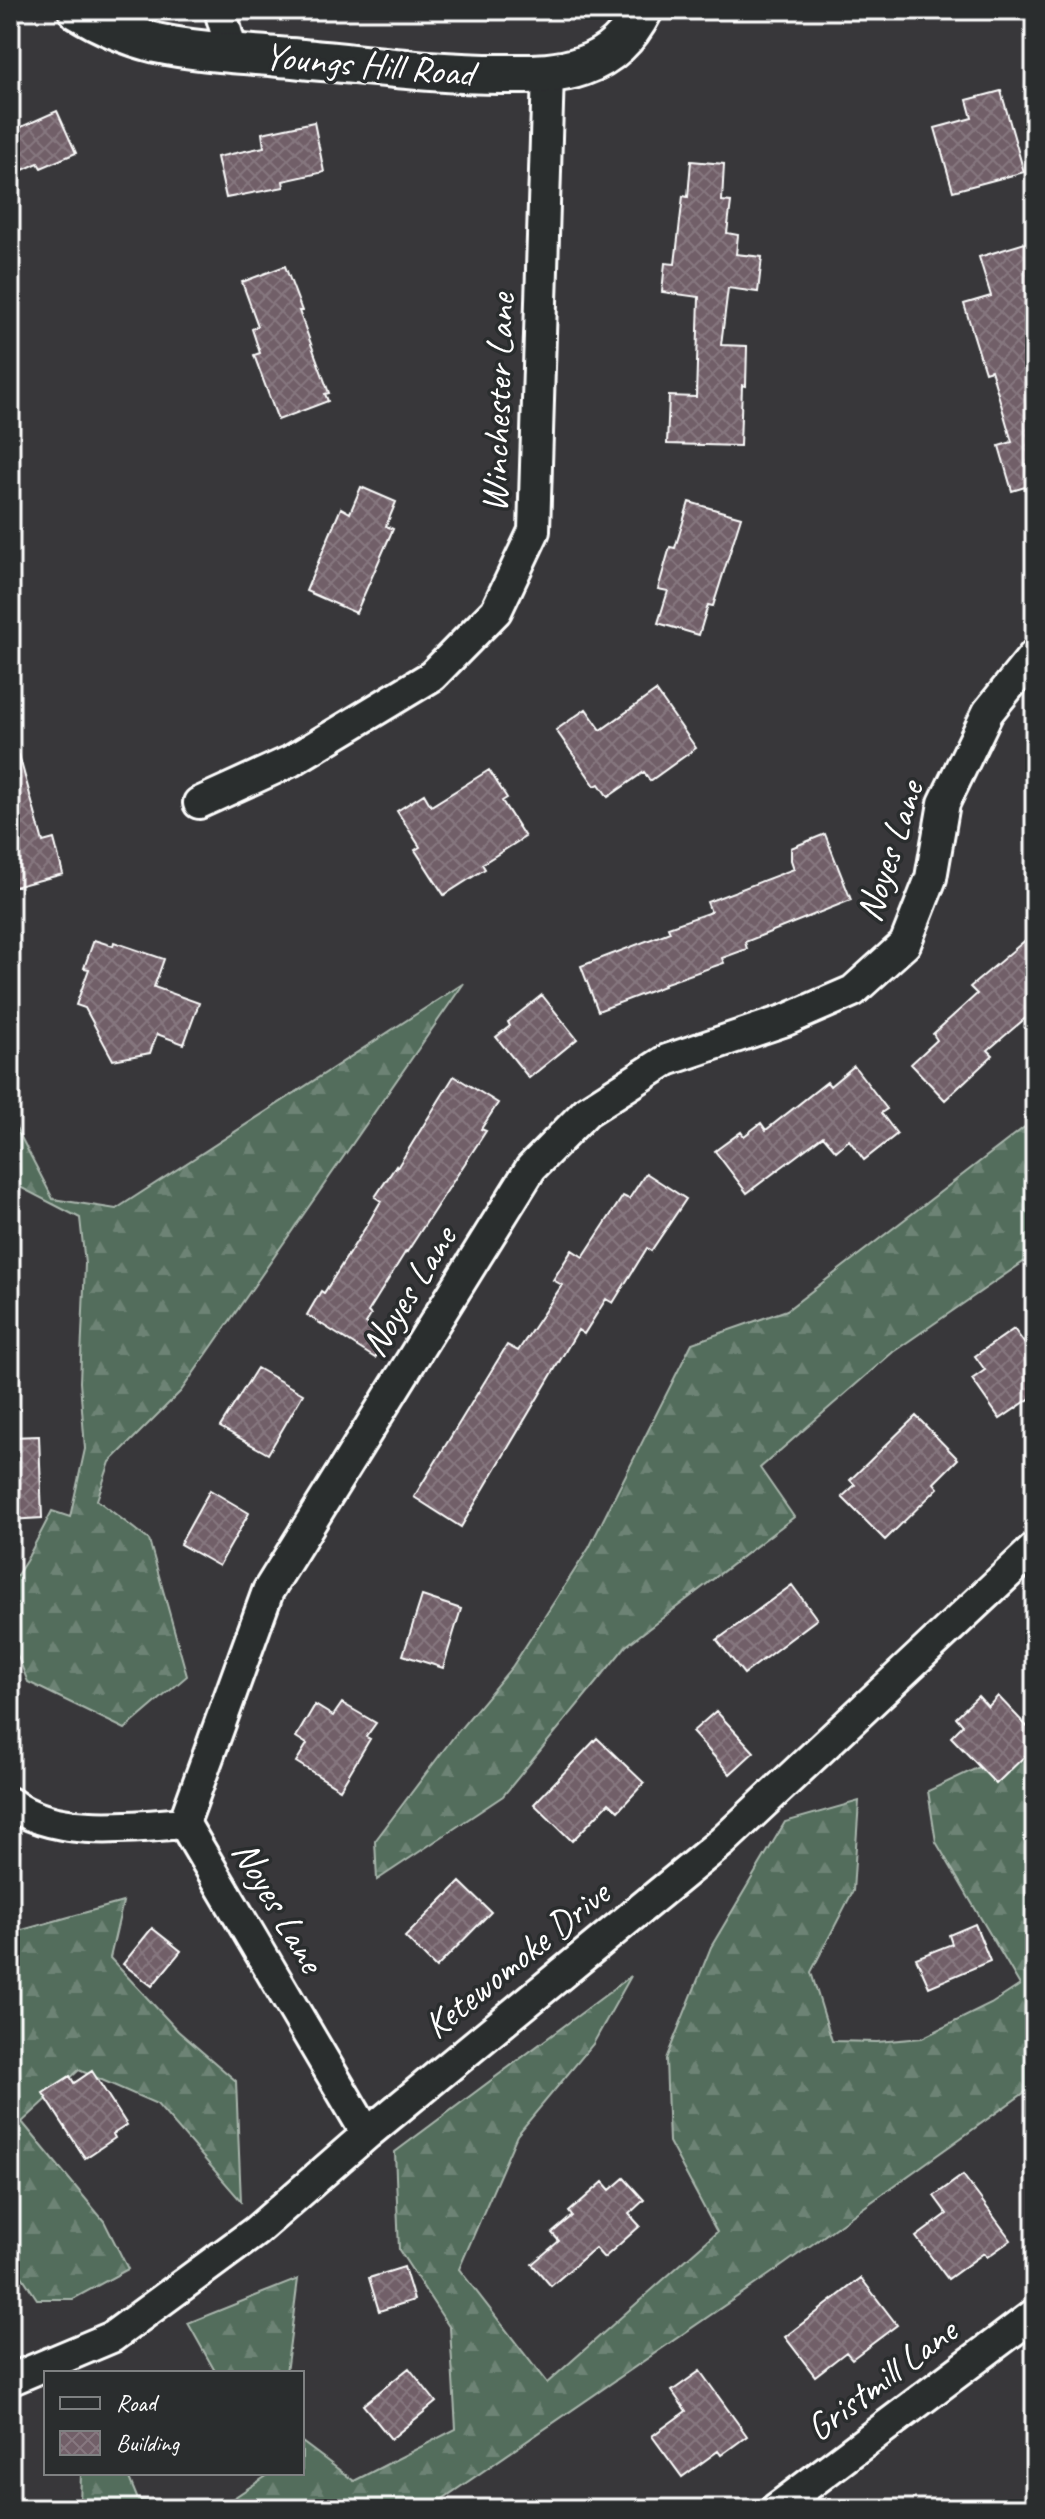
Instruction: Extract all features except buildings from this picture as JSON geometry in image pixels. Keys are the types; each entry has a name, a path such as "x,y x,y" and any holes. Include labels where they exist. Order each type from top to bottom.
{"street":[{"name":"Youngs Hill Road","path":"78,10 138,38 160,43 483,74 548,73 580,67 614,50 636,24 643,10"},
{"path":"220,10 232,52"},
{"name":"Winchester Lane","path":"199,803 291,761 432,676 496,611 534,531 548,73"},
{"name":"Noyes Lane","path":"367,2134 184,1823 268,1591 531,1168 587,1111 667,1060 786,1020 853,991 905,944 931,878 944,803 988,712 1035,654"},
{"name":"Ketewomoke Drive","path":"10,2380 112,2337 256,2231 367,2134 723,1841 1035,1548"},
{"path":"10,1803 21,1811 59,1823 126,1828 184,1823"},
{"name":"Gristmill Lane","path":"776,2509 1035,2314"}],"green space":[{"path":"464,983 181,1391 110,1462 97,1500 149,1540 187,1676 125,1729 28,1682 10,1637 10,1586 52,1511 70,1517 85,1449 80,1382 85,1264 80,1218 10,1182 10,1116 53,1199 116,1209"},
{"path":"1035,1119 1035,1254 893,1352 760,1468 794,1517 626,1646 503,1796 377,1880 375,1841 455,1735 512,1667 589,1548 692,1343 787,1310"},
{"path":"1035,1751 1035,2085 779,2268 428,2509 91,2509 80,2505 81,2475 128,2475 138,2500 220,2507 268,2475 304,2475 304,2444 354,2481 456,2429 450,2328 399,2250 395,2152 631,1976 593,2044 517,2135 459,2269 547,2383 717,2232 669,2142 666,2059 711,1947 785,1822 859,1801 853,1891 811,1972 832,2041 877,2042 922,2038 991,2004 1020,1985 936,1842 928,1791 990,1762"},
{"path":"123,1902 110,1958 178,2031 236,2081 241,2201 157,2104 79,2070 22,2122 104,2221 128,2269 73,2299 37,2299 10,2258 10,1927 22,1930"},
{"path":"298,2279 286,2371 215,2371 188,2323"}]}
